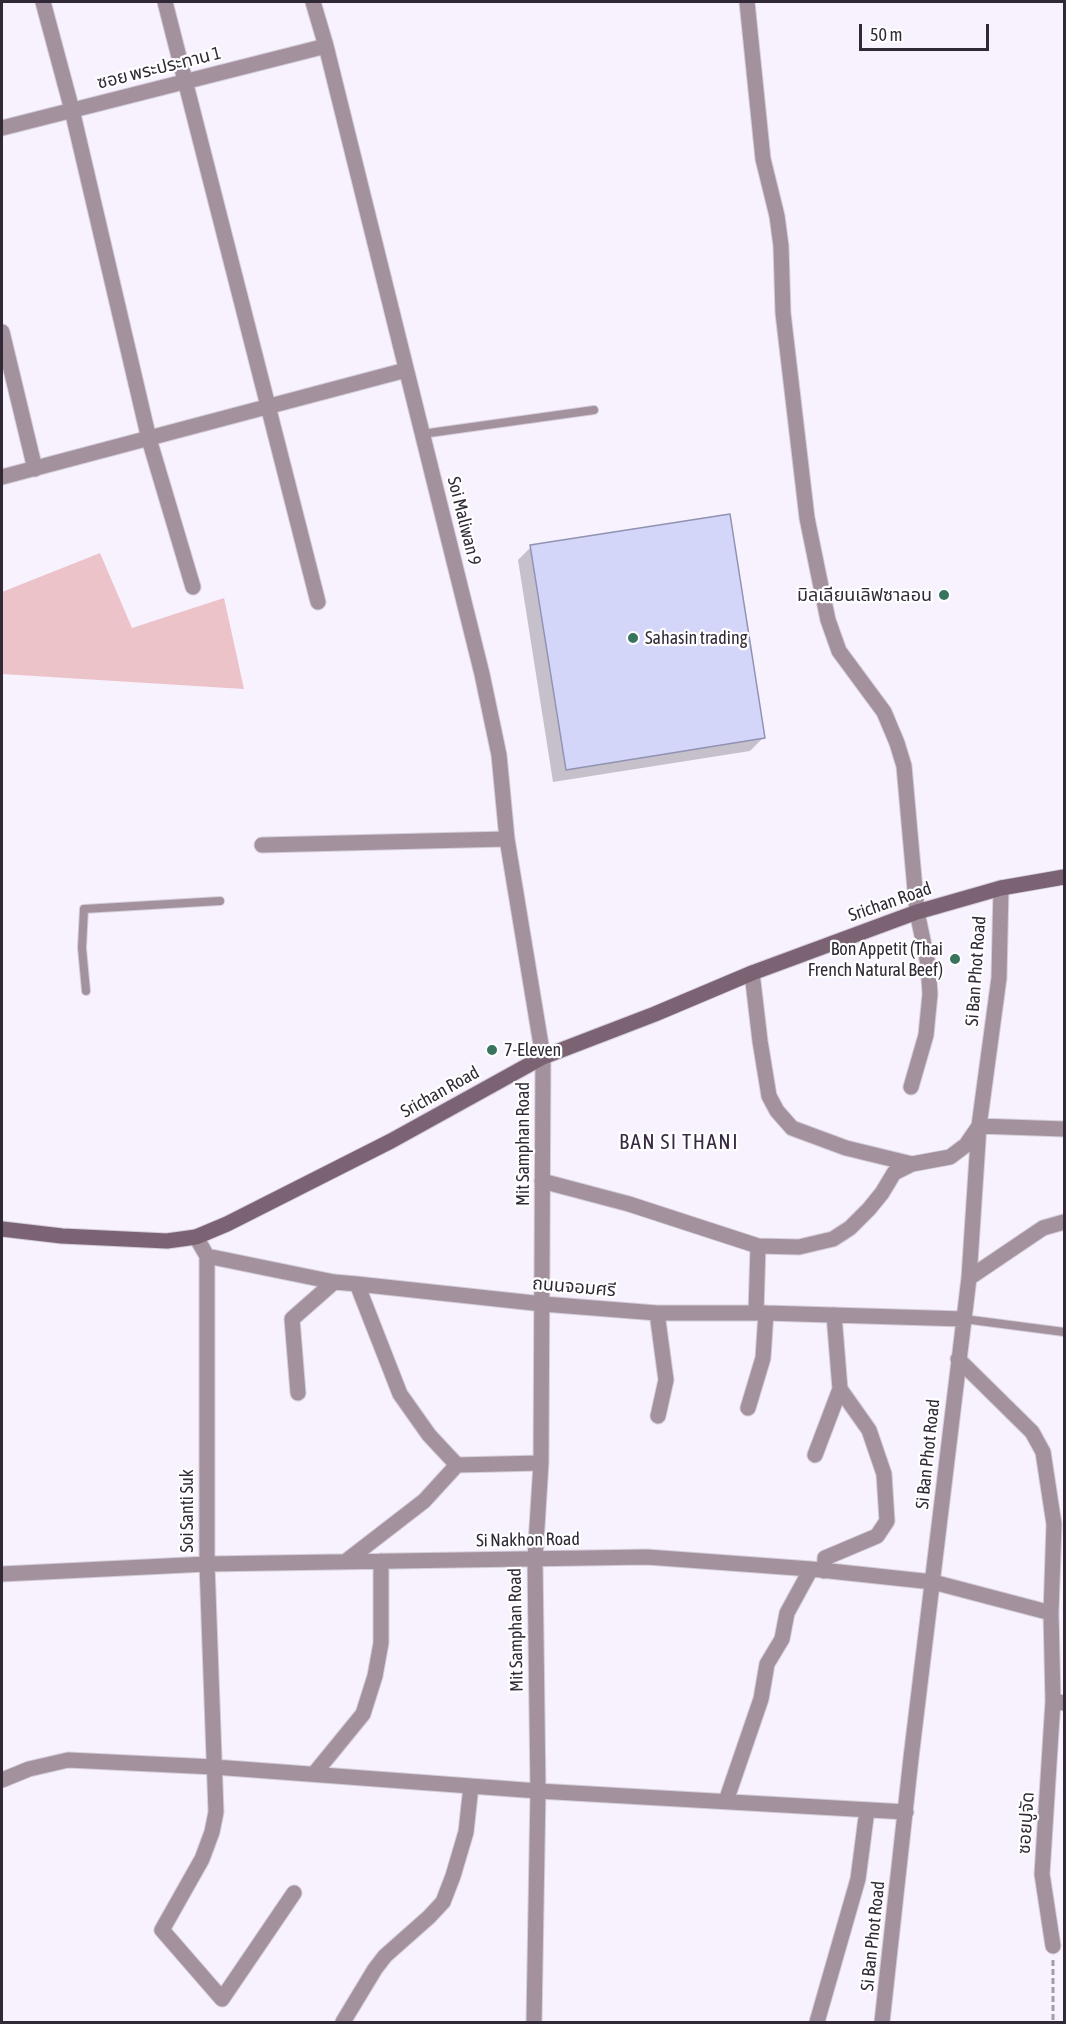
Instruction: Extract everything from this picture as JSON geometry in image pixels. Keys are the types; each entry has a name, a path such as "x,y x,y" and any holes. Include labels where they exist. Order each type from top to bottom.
{"main road":[{"name":"Srichan Road","path":"2,1229 62,1236 167,1241 196,1237 227,1224 391,1141 543,1058 752,973 917,912 1001,888 1065,878"}],"street":[{"path":"43,2 72,110 149,438 193,587"},
{"path":"165,2 318,602"},
{"name":"Soi Maliwan 9","path":"313,2 326,46 482,674 499,755 507,839 543,1058"},
{"path":"747,2 763,159 777,216 781,246 783,313 807,518 828,620 839,651 884,712 904,766 917,912 928,964 930,994 926,1035 911,1088"},
{"name":"ซอย พระประทาน 1","path":"2,128 326,46"},
{"path":"2,332 35,469"},
{"path":"2,477 406,370"},
{"path":"262,845 507,839"},
{"name":"Si Ban Phot Road","path":"882,2022 969,1278 979,1126 999,978 1001,888"},
{"path":"752,973 769,1096 784,1120 792,1128 846,1148 912,1164"},
{"name":"Mit Samphan Road","path":"534,2022 537,1791 535,1559 541,1463 543,1058"},
{"path":"542,1181 629,1204 758,1246 799,1247 833,1239 850,1228 882,1193 894,1173 912,1164 950,1157 966,1145 979,1126 1065,1129"},
{"path":"969,1278 1043,1228 1065,1222"},
{"path":"196,1237 207,1256"},
{"path":"748,1408 763,1358 758,1246"},
{"name":"ถนนจอมศรี","path":"207,1256 334,1282 543,1304 657,1313 761,1313 964,1319"},
{"name":"Soi Santi Suk","path":"207,1256 207,1564 216,1812 212,1832 202,1859 162,1930 222,1999 294,1893"},
{"path":"298,1393 292,1319 334,1282"},
{"path":"357,1284 400,1394 429,1435 457,1465"},
{"path":"657,1313 666,1380 658,1416"},
{"path":"815,1455 840,1389 834,1315"},
{"name":"ซอยปูจัด","path":"958,1359 1032,1432 1043,1452 1054,1524 1051,1613 1059,1702 1042,1874 1053,1946"},
{"path":"726,1801 761,1699 767,1664 782,1639 787,1613 825,1558 877,1536 887,1521 884,1474 869,1431 840,1389"},
{"path":"345,1562 424,1501 457,1465 541,1463"},
{"name":"Si Nakhon Road","path":"2,1574 207,1564 647,1557 818,1570 933,1582 1051,1613"},
{"path":"314,1774 363,1714 372,1686 381,1643 381,1561"},
{"path":"2,1780 29,1769 68,1760 214,1767 537,1791 906,1812"},
{"path":"343,2022 385,1956 443,1902 466,1832 471,1786"},
{"path":"817,2022 858,1879 867,1810"}],"lane":[{"path":"422,434 594,410"},
{"path":"86,991 82,948 84,909 220,901"},
{"path":"964,1319 1065,1332"}],"path":[{"path":"1053,1946 1053,2022"}],"shaded area":[{"path":"100,553 132,628 224,598 244,689 2,674 2,592"}],"building":[{"path":"730,514 765,738 566,770 530,545"}],"place":[{"name":"มิลเลียนเลิฟซาลอน","path":"944,595"},
{"name":"Sahasin trading","path":"633,638"},
{"name":"Bon Appetit (Thai French Natural Beef)","path":"955,959"},
{"name":"7-Eleven","path":"492,1050"}],"district":[{"name":"BAN SI THANI","path":"679,1142"}]}
